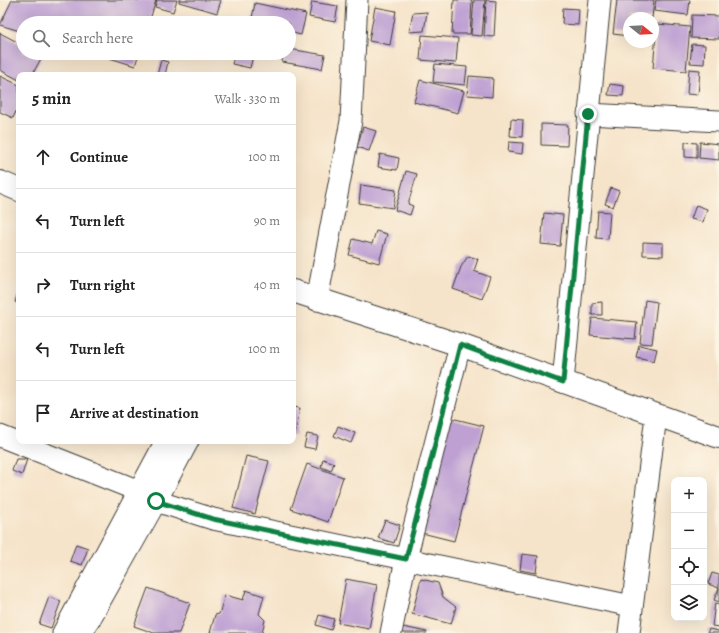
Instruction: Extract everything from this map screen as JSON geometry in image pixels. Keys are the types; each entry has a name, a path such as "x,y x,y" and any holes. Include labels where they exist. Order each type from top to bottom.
{"main road":[{"path":"0,182 16,189"},
{"path":"296,292 460,345 719,438"}],"street":[{"path":"317,300 351,121 358,0"},
{"path":"563,382 600,0"},
{"path":"588,114 719,121"},
{"path":"391,633 406,559 460,345"},
{"path":"629,633 656,416"},
{"path":"0,436 16,443"},
{"path":"20,444 147,496 213,519 632,606"},
{"path":"82,633 147,496 165,444"},
{"path":"64,633 147,496 186,444"}],"building":[{"path":"12,0 156,0 151,16 16,16 16,30 0,25"},
{"path":"157,0 177,0 173,12 155,7"},
{"path":"179,0 221,0 217,13 179,2"},
{"path":"454,0 472,0 470,34 452,34"},
{"path":"474,0 485,0 482,36 471,35"},
{"path":"486,0 496,1 494,37 484,36"},
{"path":"617,0 654,0 653,12 623,12 623,35 613,34"},
{"path":"656,0 690,0 688,15 654,11"},
{"path":"312,2 338,6 335,22 309,17"},
{"path":"255,3 306,14 301,35 296,34 296,16 252,16"},
{"path":"375,7 396,11 390,45 369,41"},
{"path":"563,8 579,9 578,25 562,24"},
{"path":"427,12 424,31 409,32 413,13"},
{"path":"692,15 719,16 719,39 691,38"},
{"path":"659,24 690,27 686,71 653,68 655,48 659,48"},
{"path":"0,33 16,41 16,60 40,60 34,72 16,72 16,78 0,70"},
{"path":"422,35 458,38 456,63 420,60"},
{"path":"692,44 705,45 704,64 690,63"},
{"path":"296,50 325,55 322,69 282,62 282,60 296,60"},
{"path":"116,60 137,60 135,66"},
{"path":"161,60 168,62 166,72 158,72"},
{"path":"233,60 252,60 250,68 232,64"},
{"path":"435,64 467,67 465,85 433,82"},
{"path":"689,69 700,70 698,95 687,94"},
{"path":"0,76 16,84 16,112 13,118 0,112"},
{"path":"469,76 493,78 492,97 467,95"},
{"path":"420,80 464,91 458,113 414,102"},
{"path":"610,84 624,86 623,96 608,95"},
{"path":"511,119 523,120 522,137 510,136"},
{"path":"541,124 568,125 567,146 541,145"},
{"path":"363,127 376,131 369,151 357,147"},
{"path":"509,142 523,143 522,154 508,152"},
{"path":"685,142 697,143 697,158 685,157"},
{"path":"700,142 719,144 719,160 699,158"},
{"path":"380,154 399,158 397,170 378,167"},
{"path":"406,171 417,174 408,204 413,206 410,215 395,210"},
{"path":"361,185 396,190 393,208 359,203"},
{"path":"611,188 619,191 613,207 605,204"},
{"path":"696,205 707,209 703,222 691,219"},
{"path":"598,211 610,212 608,239 596,238"},
{"path":"544,213 563,215 560,246 541,244"},
{"path":"376,231 387,234 379,263 349,255 353,239 372,244"},
{"path":"643,242 663,243 663,256 643,255"},
{"path":"468,256 478,259 474,271 490,277 482,299 453,289 461,267"},
{"path":"645,300 657,302 652,344 640,343"},
{"path":"602,302 602,315 592,315 592,303"},
{"path":"592,318 637,322 635,339 590,335"},
{"path":"639,345 657,349 654,361 636,357"},
{"path":"296,407 300,408 296,430"},
{"path":"447,417 484,426 454,541 418,532"},
{"path":"338,426 355,433 351,443 334,436"},
{"path":"307,434 318,436 315,449 304,447"},
{"path":"246,456 269,461 255,514 233,508"},
{"path":"16,459 27,459 22,475 12,471"},
{"path":"323,459 334,463 331,471 321,467"},
{"path":"307,464 343,477 328,522 291,509"},
{"path":"385,520 400,525 394,543 378,538"},
{"path":"76,544 88,548 82,565 70,561"},
{"path":"522,554 538,556 536,573 520,570"},
{"path":"712,573 719,575 719,588 708,584"},
{"path":"346,579 377,585 369,629 338,623"},
{"path":"421,579 438,583 443,597 456,607 451,624 412,614"},
{"path":"148,588 190,603 179,633 154,633 134,626"},
{"path":"719,588 719,602 714,600"},
{"path":"246,590 264,596 259,614 265,620 262,633 210,633 215,615 219,614 225,595 243,600"},
{"path":"49,597 61,601 51,628 39,624"},
{"path":"715,603 719,604 719,627 712,626"},
{"path":"319,615 334,619 331,630 316,625"},
{"path":"403,627 427,632 427,633 402,633"},
{"path":"709,629 719,631 719,633 707,633"}],"route":[{"path":"156,501 213,519 406,559 460,345 563,382 588,114"}]}
